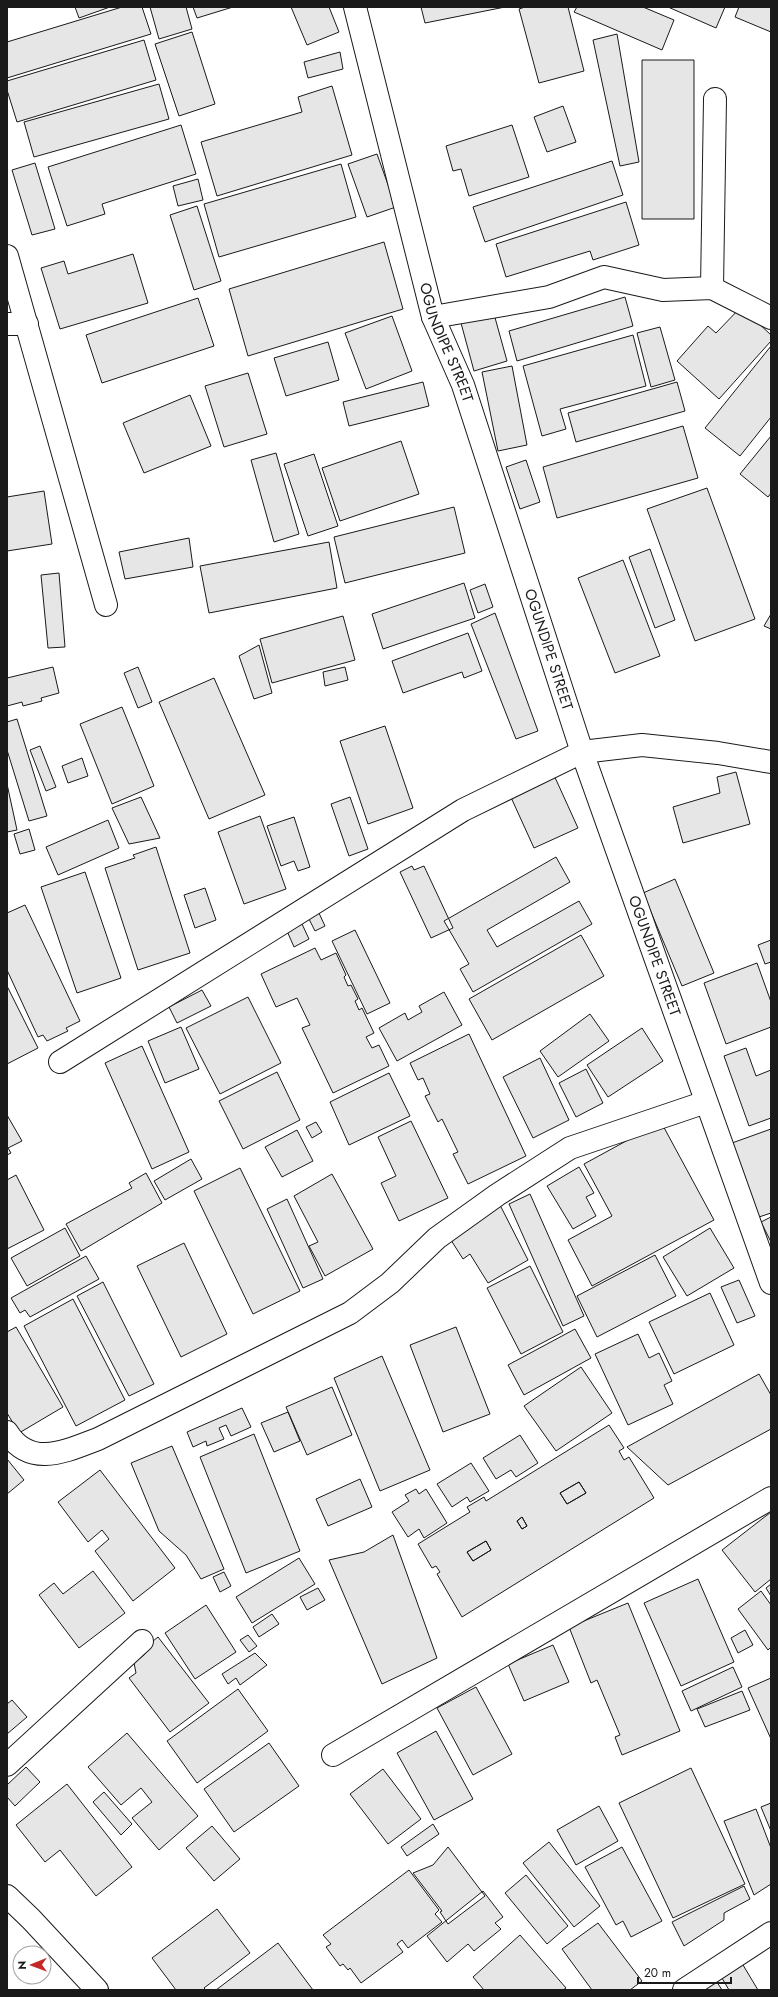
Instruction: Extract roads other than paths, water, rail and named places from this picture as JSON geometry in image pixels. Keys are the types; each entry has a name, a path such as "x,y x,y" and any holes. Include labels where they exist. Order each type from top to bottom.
{"street":[{"name":"OGUNDIPE STREET","path":"355,7 433,317 463,385 582,752 771,1283"},
{"path":"712,288 714,99"},
{"path":"7,256 17,324 106,605"},
{"path":"433,317 549,297 604,277 663,290 712,288 771,318"},
{"path":"60,1062 463,810 582,752 642,745 718,753 771,762"},
{"path":"7,1432 13,1442 28,1452 46,1454 64,1452 98,1439 350,1313 390,1283 436,1238 497,1195 570,1148 706,1102"},
{"path":"333,1755 771,1498"},
{"path":"7,1765 142,1641"},
{"path":"7,1896 32,1919 97,1990"},
{"path":"684,1990 771,1933"}]}
